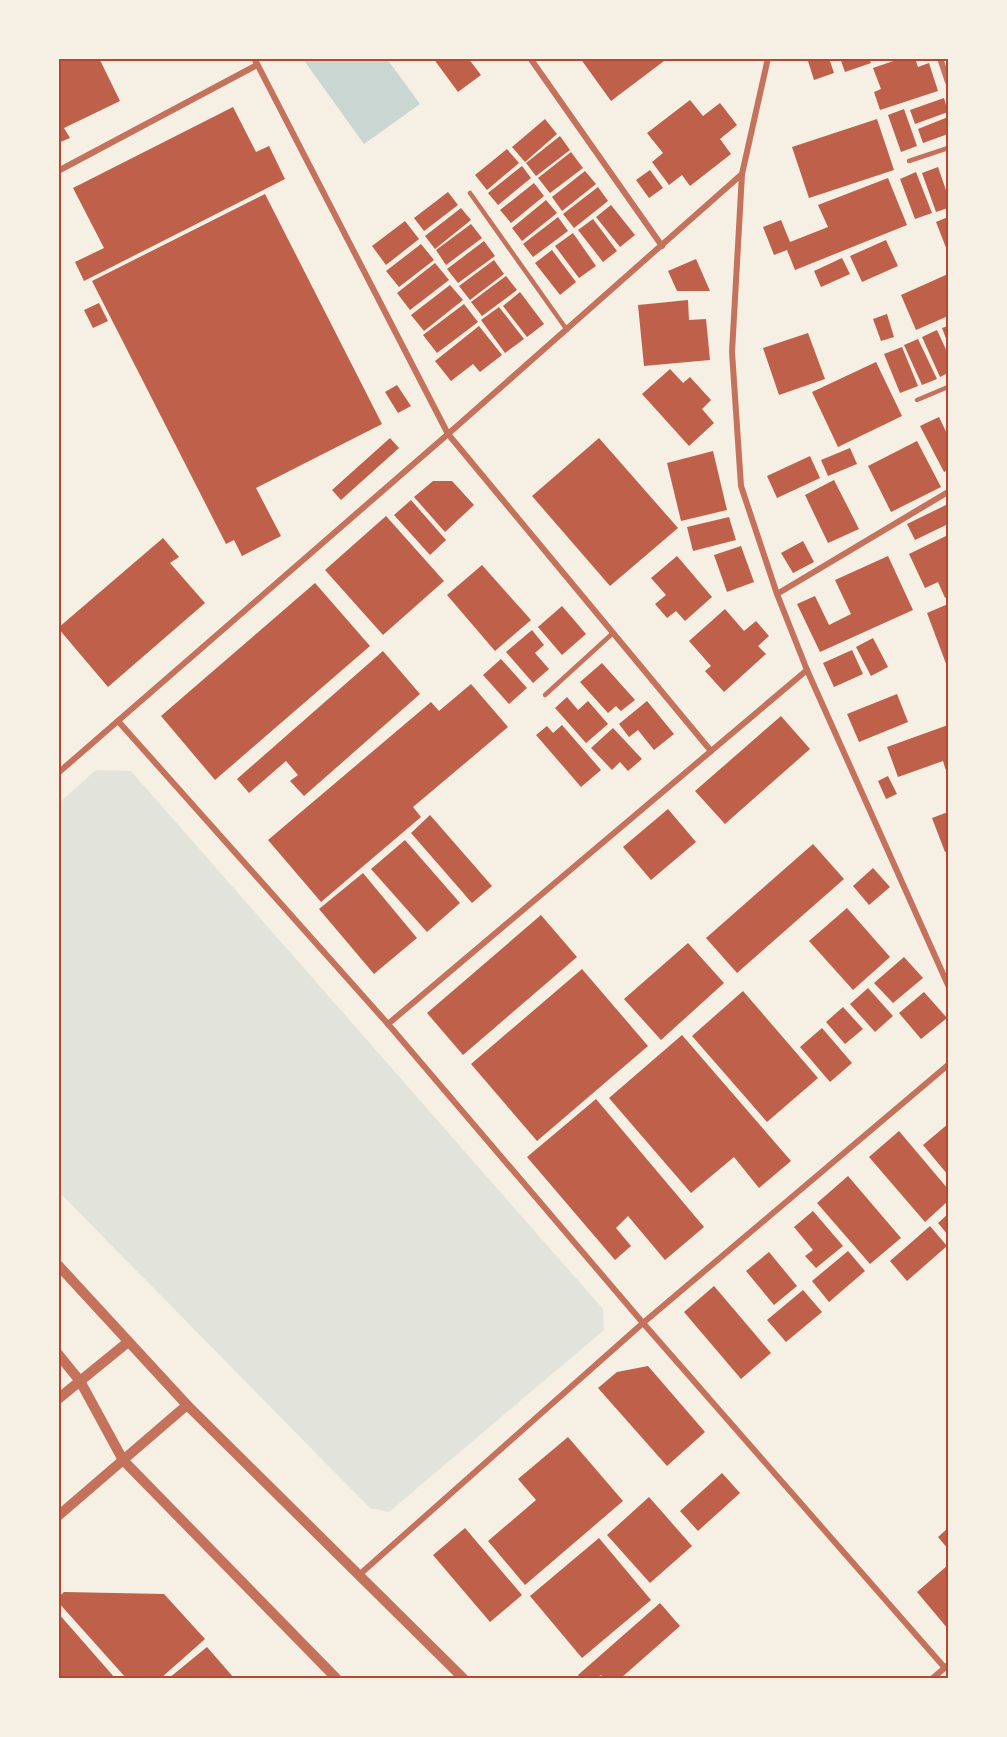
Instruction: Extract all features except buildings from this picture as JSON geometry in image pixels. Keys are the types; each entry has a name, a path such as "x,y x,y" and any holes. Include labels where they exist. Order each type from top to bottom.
{"street":[{"path":"530,58 662,246"},
{"path":"768,58 742,174 732,352 741,486 777,594 807,670 948,985"},
{"path":"940,58 948,82"},
{"path":"58,171 255,62 448,434 711,751"},
{"path":"58,773 567,330 742,174"},
{"path":"777,594 948,492"},
{"path":"388,1024 807,670"},
{"path":"118,721 388,1024 643,1323 946,1666 933,1678"},
{"path":"359,1575 643,1323 948,1065"},
{"path":"58,1265 187,1405 463,1678"},
{"path":"58,1399 128,1342"},
{"path":"58,1354 80,1381 123,1460 336,1678"},
{"path":"58,1516 187,1405"}],"lane":[{"path":"909,161 948,148"},
{"path":"470,193 567,330"},
{"path":"917,400 948,387"},
{"path":"545,695 614,633"}],"shaded area":[{"path":"303,59 387,59 420,104 364,144"},
{"path":"96,770 131,771 603,1309 604,1330 389,1512 370,1508 59,1192 59,803"}]}
